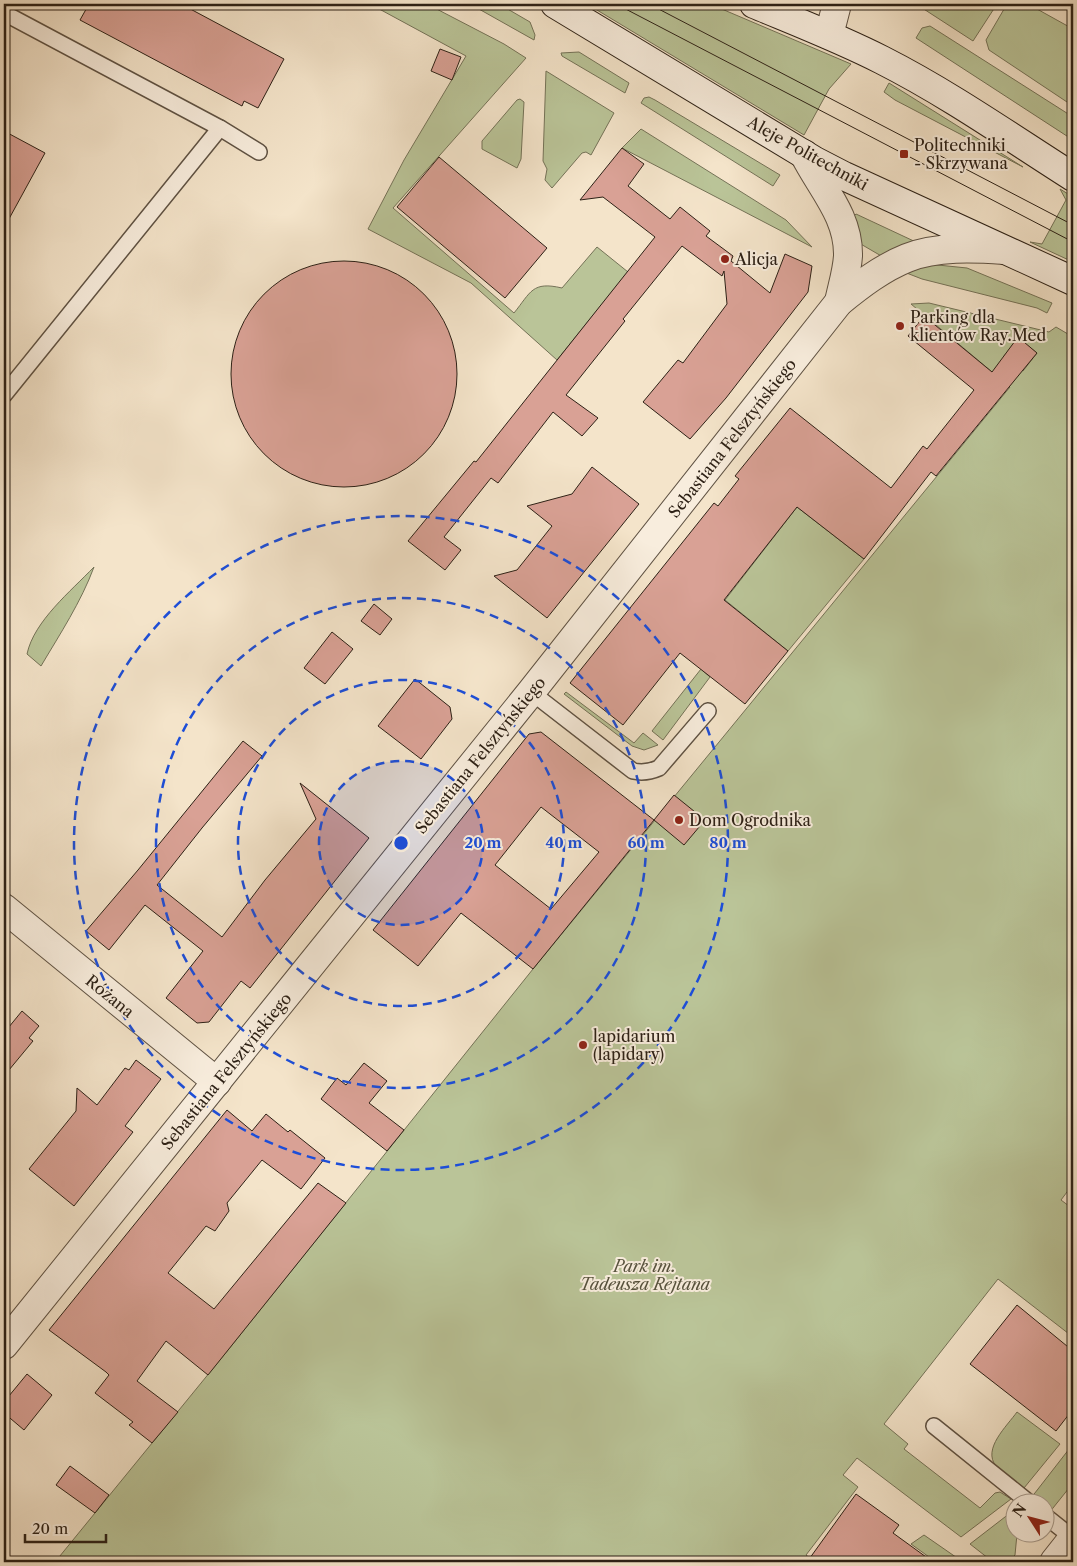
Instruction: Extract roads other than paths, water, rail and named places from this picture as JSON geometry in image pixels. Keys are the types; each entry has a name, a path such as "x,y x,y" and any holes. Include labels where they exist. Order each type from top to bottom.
{"street":[{"name":"Aleje Politechniki","path":"555,4 804,154 844,176 1073,280"},
{"path":"754,4 829,35 882,60 934,89 1073,177"},
{"path":"829,35 837,4"},
{"name":"Sebastiana Felsztyńskiego","path":"804,154 832,200 846,232 848,255 838,302"},
{"name":"Sebastiana Felsztyńskiego","path":"4,1345 531,692 838,302 876,274 908,257 929,252 973,248 1004,250"},
{"name":"Różana","path":"4,908 217,1082"}],"lane":[{"path":"4,13 220,128 258,152"},
{"path":"4,395 220,128"},
{"path":"531,692 632,771 638,772 652,771 659,768 708,711"},
{"path":"934,1426 1019,1494"},
{"path":"1054,1532 1065,1551"}],"tram line":[{"path":"616,4 1073,242"},
{"path":"649,4 1073,225"}],"place":[{"name":"Politechniki - Skrzywana","path":"904,154"},
{"name":"Alicja","path":"725,259"},
{"name":"Parking dla klientów Ray.Med","path":"900,326"},
{"name":"Dom Ogrodnika","path":"679,820"},
{"name":"lapidarium (lapidary)","path":"583,1045"}],"park label":[{"name":"Park im. Tadeusza Rejtana","path":"645,1275"}]}
